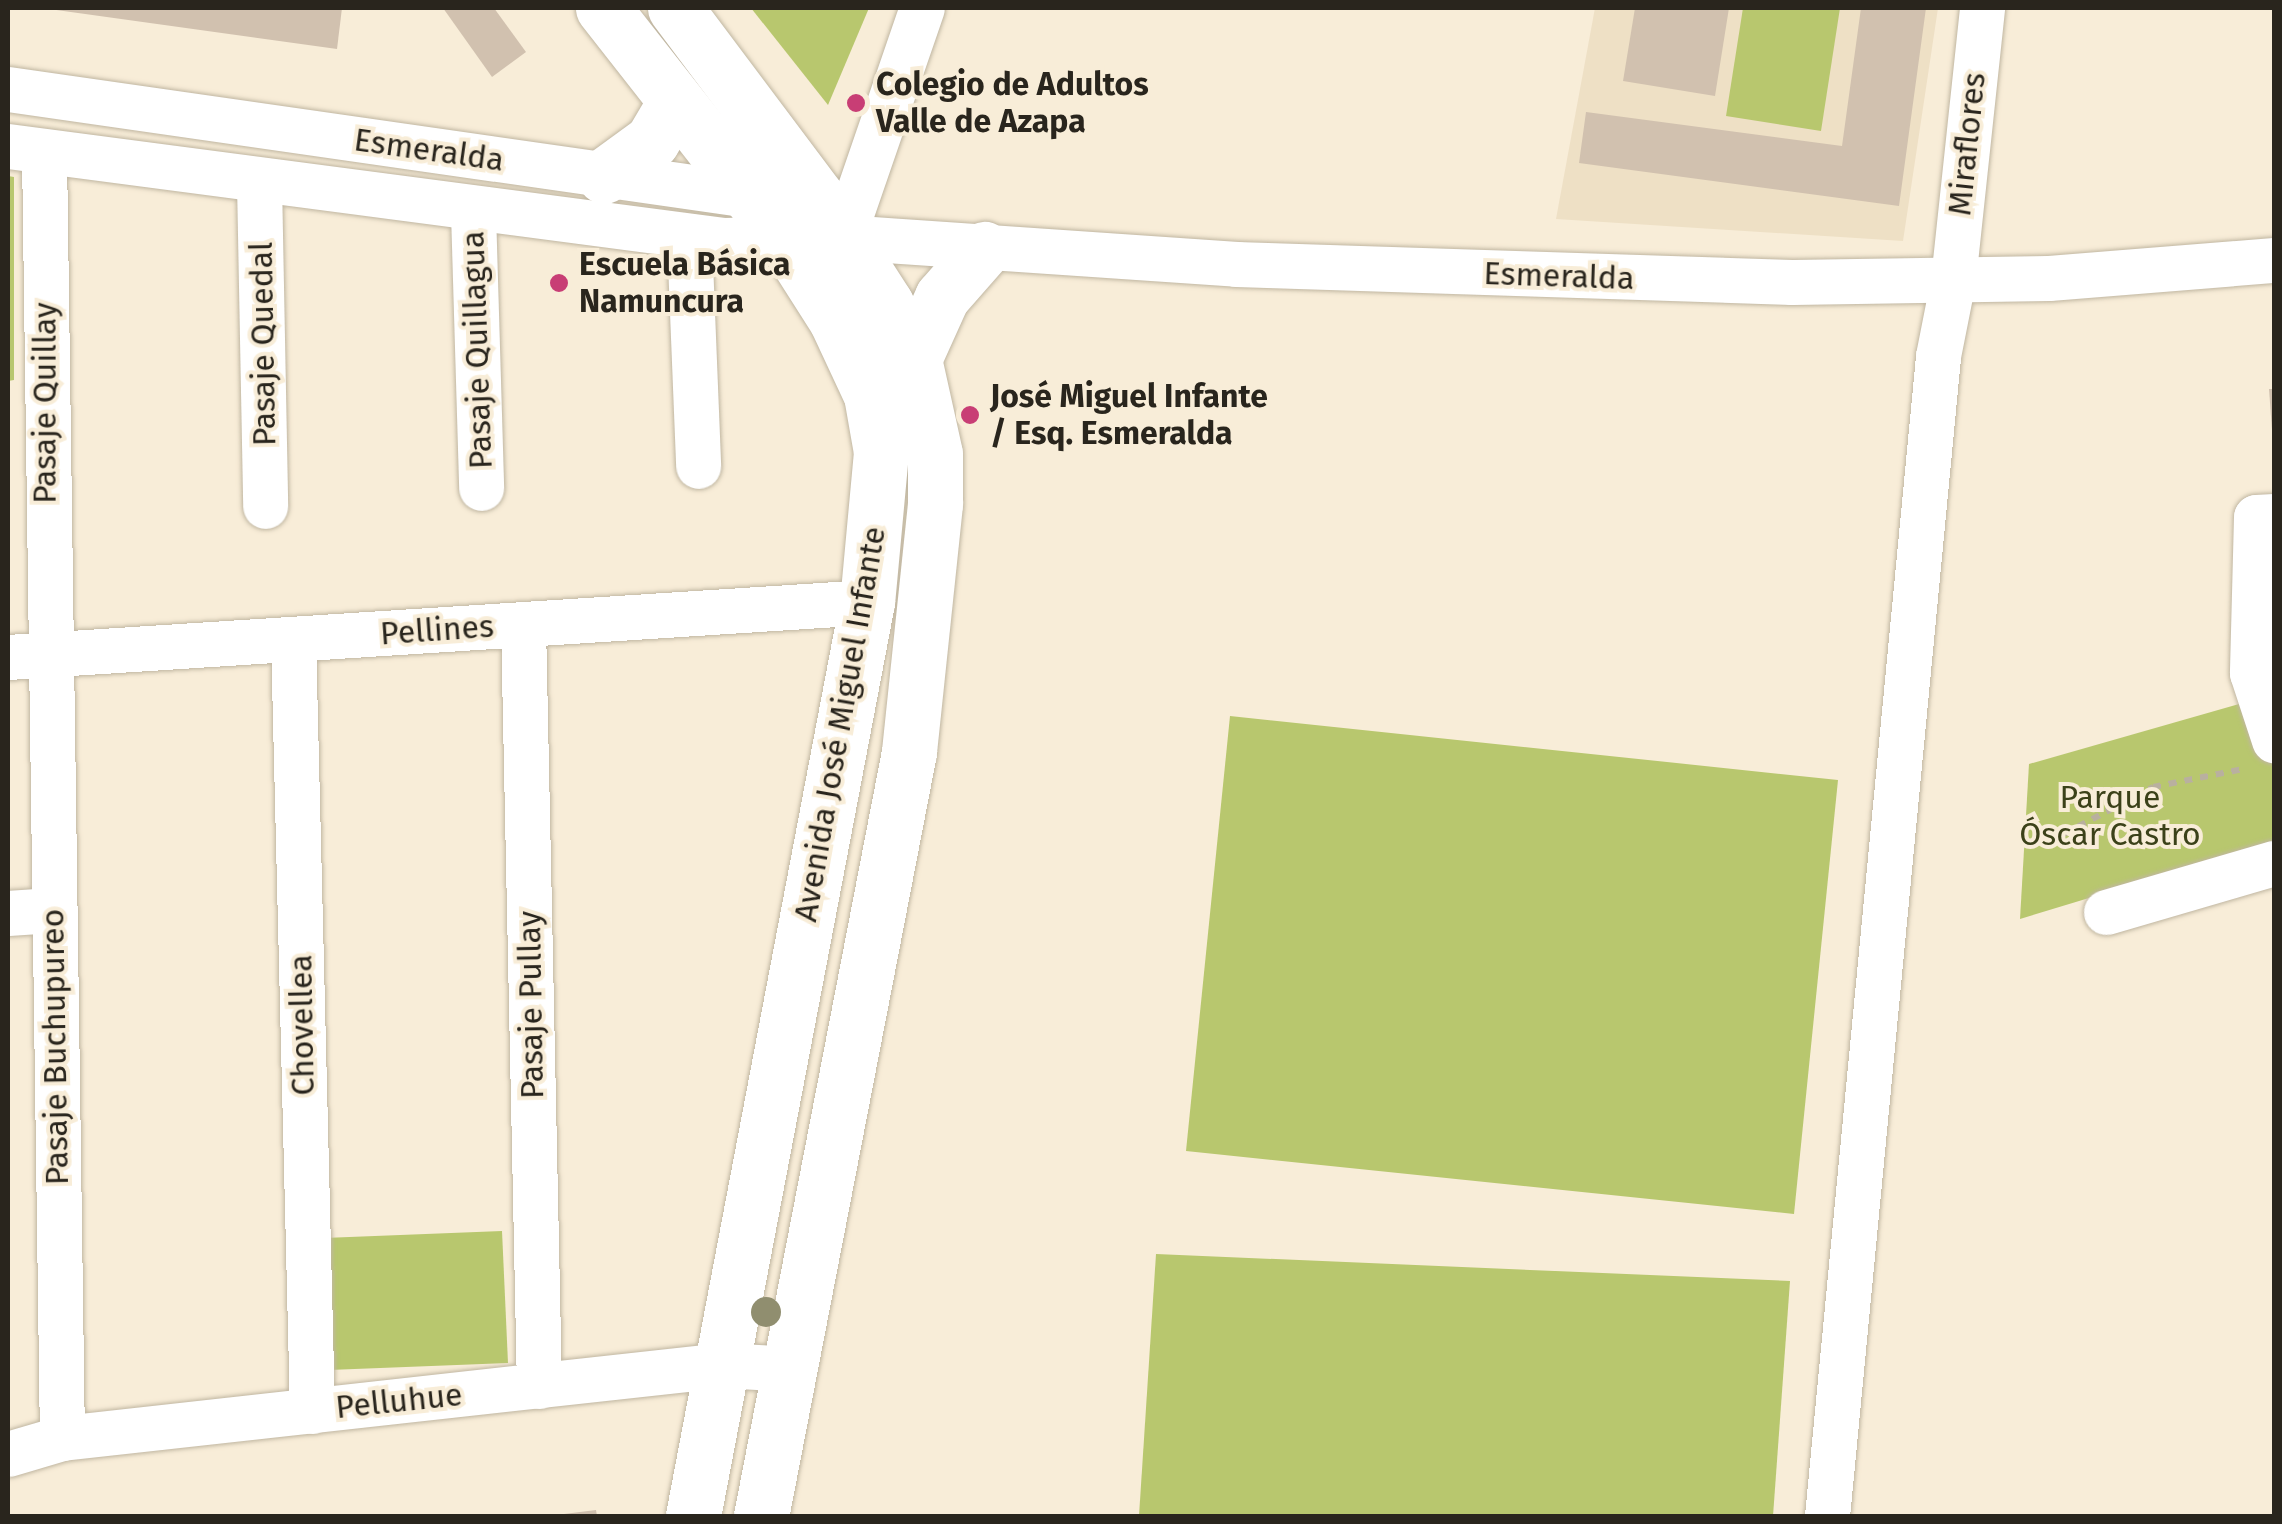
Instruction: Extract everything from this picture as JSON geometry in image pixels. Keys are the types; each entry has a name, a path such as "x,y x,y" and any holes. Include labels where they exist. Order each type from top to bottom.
{"main road":[{"name":"Avenida José Miguel Infante","path":"603,8 788,244 856,356 871,395 880,482 866,602 693,1516"},
{"name":"Avenida José Miguel Infante","path":"676,8 843,238 914,359 935,454 920,666 793,1370 762,1516"},
{"path":"604,176 652,141 675,102"},
{"path":"914,359 942,297 984,249"}],"street":[{"path":"843,238 922,8"},
{"name":"Miraflores","path":"1827,1516 1938,356 1954,280 1982,8"},
{"name":"Esmeralda","path":"8,89 748,195 843,238"},
{"name":"Esmeralda","path":"26,149 473,212 689,238 788,244 843,238 984,249 1489,274 1954,280 2274,260"},
{"name":"Pasaje Quillay","path":"26,149 27,656"},
{"name":"Pasaje Quedal","path":"259,182 266,506"},
{"name":"Pasaje Quillagua","path":"473,212 480,488"},
{"path":"689,238 698,466"},
{"path":"2266,754 2252,673 2256,517 2274,516"},
{"name":"Pellines","path":"27,656 866,602"},
{"name":"Pasaje Pullay","path":"524,624 538,1386"},
{"name":"Chovellea","path":"293,639 312,1411"},
{"name":"Pasaje Buchupureo","path":"27,656 52,910 62,1438"},
{"path":"2106,912 2274,864"},
{"path":"8,912 52,910"},
{"name":"Pelluhue","path":"8,1454 62,1438 722,1366 793,1370"}],"path":[{"path":"2064,834 2154,787 2266,754"}],"shaded area":[{"path":"1595,8 1938,8 1903,241 1556,219"}],"green space":[{"path":"751,8 869,8 828,105"},
{"path":"1743,8 1840,8 1821,131 1726,116"},
{"path":"8,176 14,177 14,380 8,381"},
{"name":"Parque Óscar Castro","path":"2274,694 2274,842 2020,919 2029,764"},
{"path":"1230,716 1838,780 1794,1214 1186,1151"},
{"path":"502,1231 508,1363 329,1370 324,1238"},
{"path":"1156,1254 1790,1281 1773,1516 1139,1516"}],"building":[{"path":"42,8 342,8 337,49"},
{"path":"443,8 494,8 526,52 492,77"},
{"path":"1635,8 1729,8 1715,96 1623,81"},
{"path":"1861,8 1926,8 1899,206 1579,163 1586,112 1842,146"},
{"path":"2269,389 2274,389 2272,430"},
{"path":"596,1510 597,1516 564,1516 564,1514"}],"place":[{"name":"Colegio de Adultos Valle de Azapa","path":"856,103"},
{"name":"Escuela Básica Namuncura","path":"559,283"},
{"name":"José Miguel Infante / Esq. Esmeralda","path":"970,415"}]}
